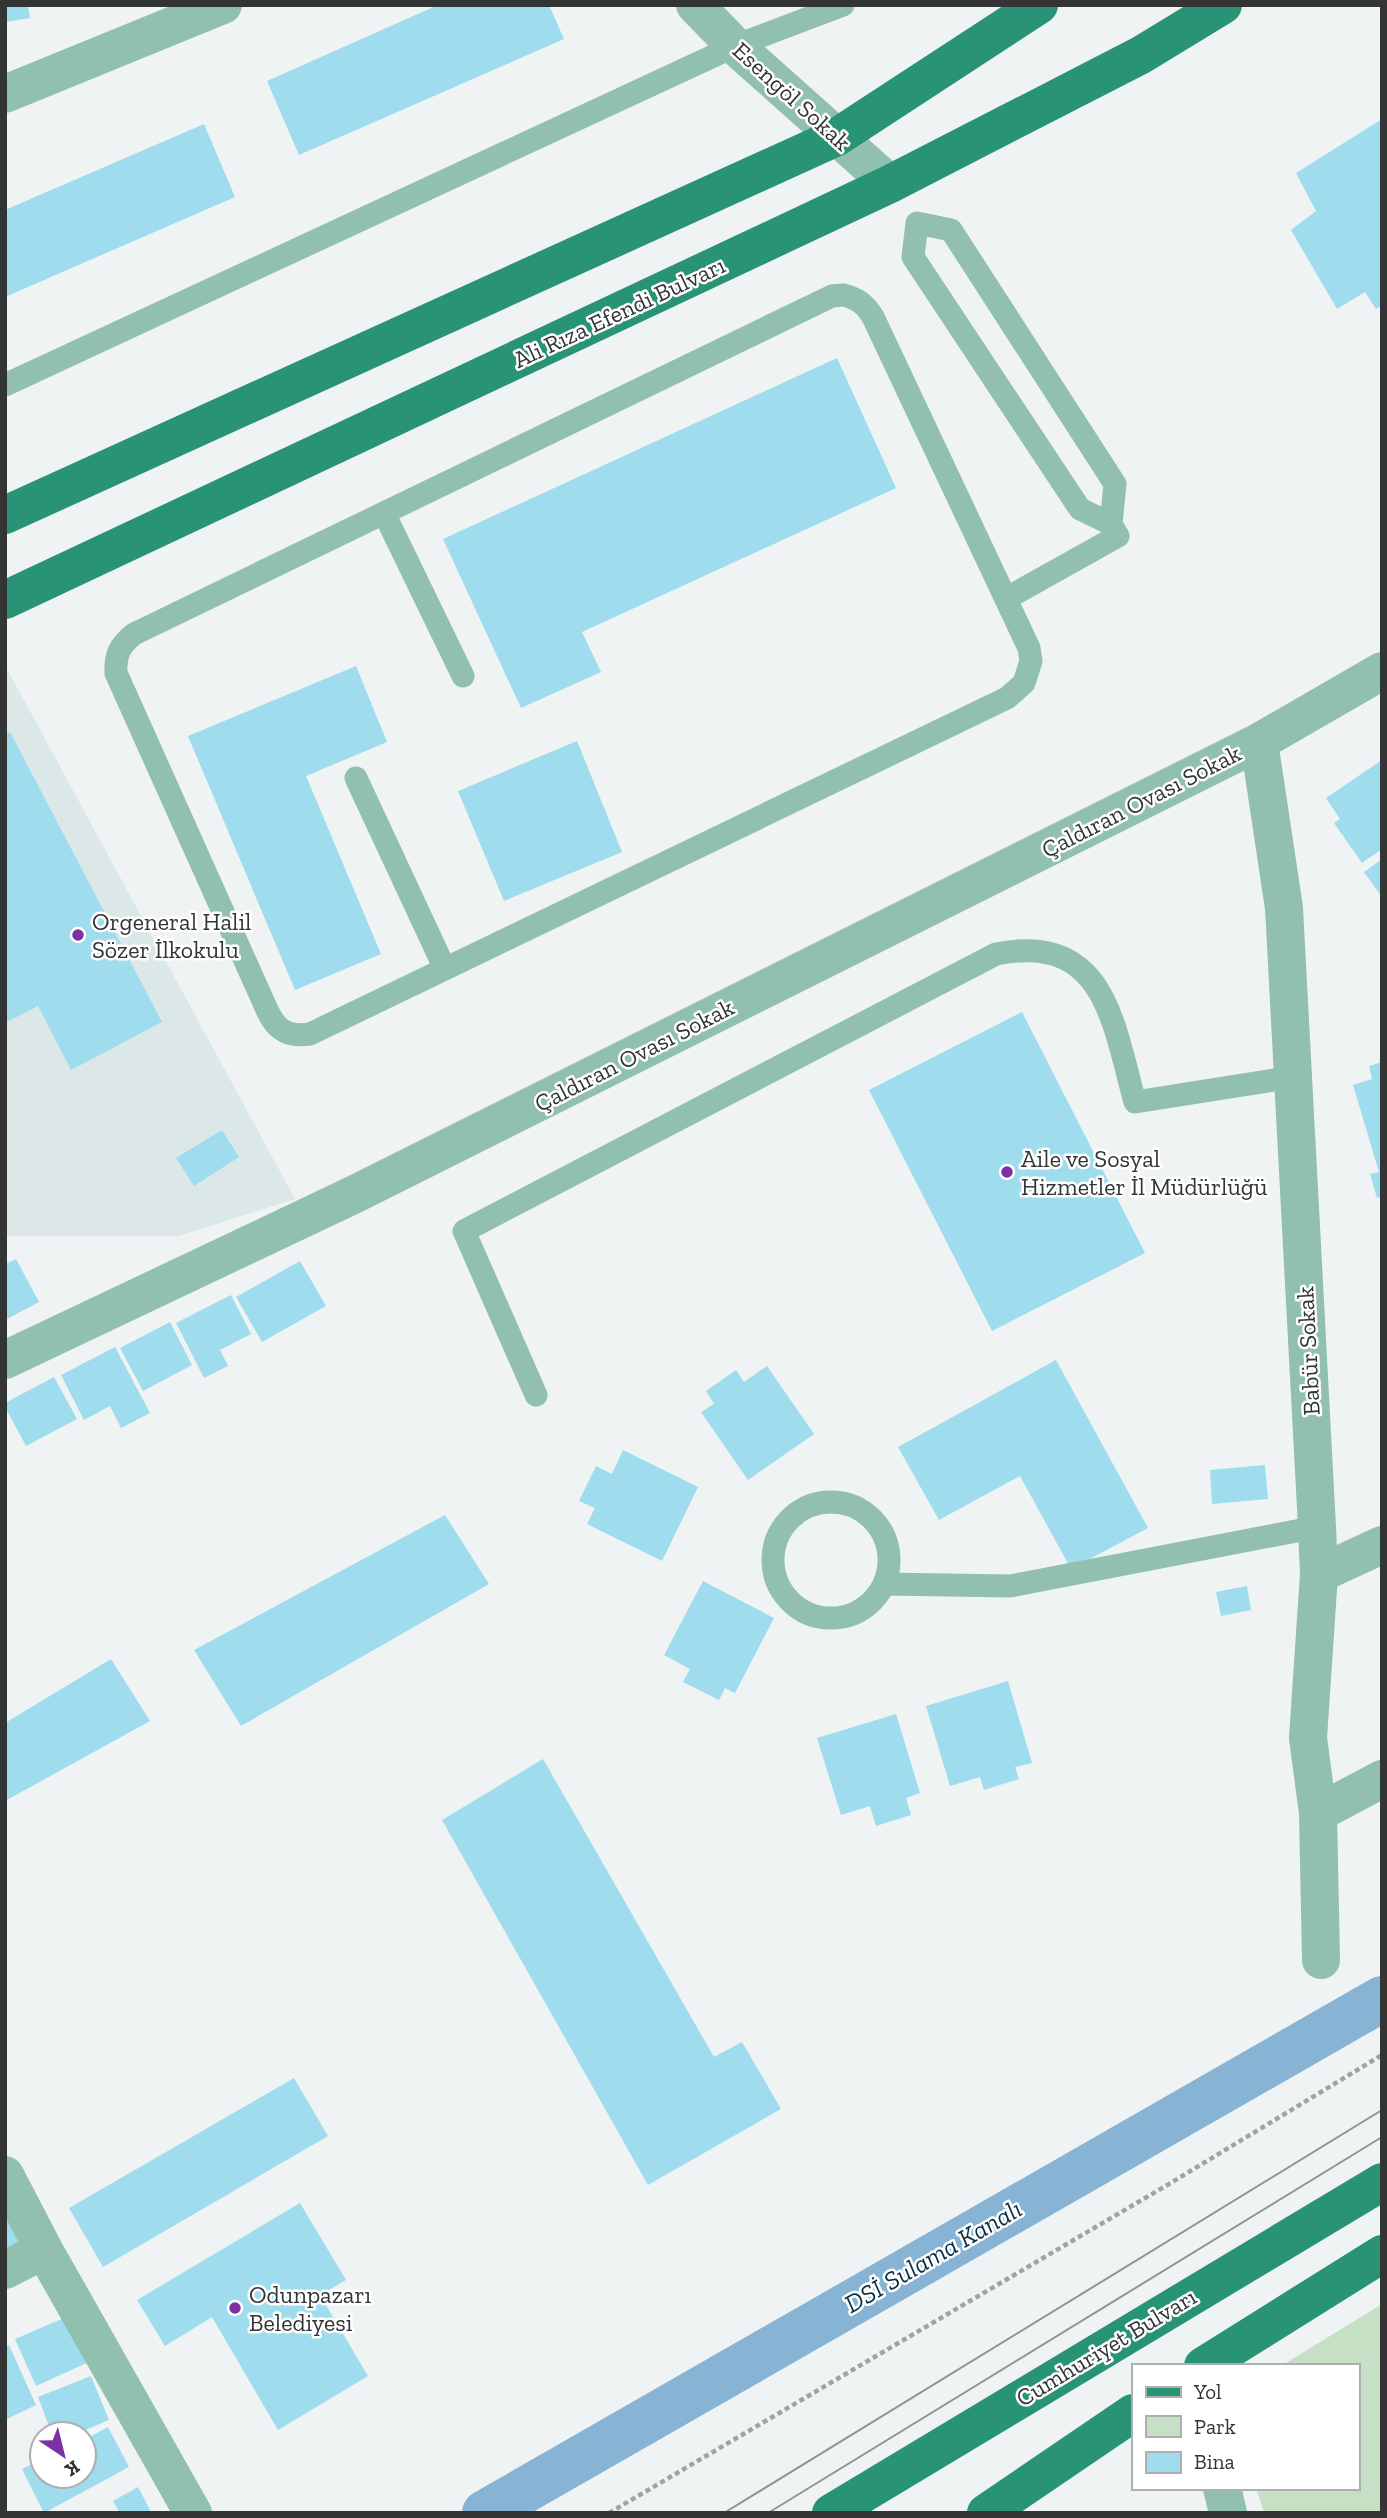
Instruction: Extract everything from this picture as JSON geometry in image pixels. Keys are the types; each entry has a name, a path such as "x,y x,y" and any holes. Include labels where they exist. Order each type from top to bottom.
{"main road":[{"path":"5,515 837,137 1039,5"},
{"name":"Ali Rıza Efendi Bulvarı","path":"5,600 890,184 1142,55 1223,5"},
{"name":"Cumhuriyet Bulvarı","path":"831,2513 1382,2182"},
{"path":"1206,2364 1382,2254"},
{"path":"986,2513 1132,2414"}],"street":[{"path":"5,94 223,5"},
{"name":"Esengöl Sokak","path":"695,5 735,46 890,184"},
{"name":"Çaldıran Ovası Sokak","path":"5,1360 303,1219 1259,742 1382,671"},
{"name":"Babür Sokak","path":"1259,742 1284,908 1317,1527 1319,1574 1308,1738 1318,1813 1321,1960"},
{"path":"1319,1574 1382,1545"},
{"path":"1318,1813 1382,1779"},
{"path":"5,2175 188,2511"},
{"path":"5,2270 44,2250"},
{"path":"1222,2490 1228,2513"}],"lane":[{"path":"5,386 735,46 843,5"},
{"path":"917,223 951,230 1063,403 1115,484 1115,530 1080,509 913,257 917,223"},
{"path":"844,295 856,299 866,306 873,317 1007,598 1029,648 1031,661 1024,683 1007,698 310,1034 296,1036 284,1032 274,1024 116,673 117,652 134,634 832,296 844,295"},
{"path":"384,513 463,676"},
{"path":"1007,598 1115,530"},
{"path":"356,778 445,969"},
{"path":"536,1395 464,1231 996,954 1026,950 1054,954 1086,974 1107,1003 1135,1102 1293,1077"},
{"path":"838,1501 856,1506 871,1516 883,1531 889,1547 890,1566 885,1584 874,1599 860,1611 843,1617 824,1618 807,1613 792,1603 780,1589 773,1572 772,1553 778,1535 788,1520 802,1508 819,1502 838,1501"},
{"path":"885,1584 1010,1586 1317,1527"}],"path":[{"path":"609,2513 1169,2184 1382,2055"}],"shaded area":[{"name":"Orgeneral Halil Sözer İlkokulu","path":"7,669 295,1199 179,1236 5,1236"}],"green space":[{"path":"1382,2304 1382,2513 1264,2513 1257,2490 1359,2490 1359,2364 1284,2364"}],"building":[{"path":"5,5 28,5 30,18 5,22"},
{"path":"438,5 549,5 564,39 299,155 267,81"},
{"path":"1382,119 1382,305 1376,309 1365,292 1337,309 1291,230 1316,211 1296,173"},
{"path":"204,124 235,197 5,297 5,210"},
{"path":"837,358 896,488 582,632 601,672 521,708 443,539"},
{"path":"356,666 387,742 306,776 381,954 295,990 188,736"},
{"path":"10,732 162,1022 71,1070 38,1006 5,1023 5,735"},
{"path":"577,741 622,852 504,901 458,791"},
{"path":"1382,760 1382,849 1362,863 1334,823 1340,819 1326,798"},
{"path":"1382,859 1382,897 1364,872"},
{"name":"Aile ve Sosyal Hizmetler İl Müdürlüğü","path":"1022,1012 1145,1253 992,1331 869,1090"},
{"path":"1382,1062 1382,1197 1377,1198 1370,1174 1379,1172 1353,1085 1372,1079 1369,1066"},
{"path":"222,1130 239,1157 194,1186 176,1158"},
{"path":"16,1259 39,1302 5,1320 5,1264"},
{"path":"300,1261 326,1306 262,1342 236,1297"},
{"path":"231,1295 251,1334 220,1350 228,1366 204,1378 176,1323"},
{"path":"170,1322 192,1365 143,1391 120,1348"},
{"path":"115,1347 150,1413 121,1428 110,1406 84,1420 61,1375"},
{"path":"1056,1360 1148,1528 1071,1569 1020,1476 939,1520 898,1447"},
{"path":"767,1366 814,1434 748,1480 701,1412 714,1404 706,1391 736,1370 744,1382"},
{"path":"54,1377 77,1419 26,1446 5,1403"},
{"path":"623,1450 698,1487 662,1561 587,1524 595,1508 579,1501 596,1466 612,1474"},
{"path":"1265,1465 1268,1499 1212,1504 1210,1470"},
{"path":"445,1515 489,1584 241,1726 194,1650"},
{"path":"703,1581 774,1618 735,1693 725,1688 719,1700 683,1682 690,1669 664,1655"},
{"path":"1247,1586 1251,1610 1221,1616 1216,1592"},
{"path":"111,1659 150,1721 5,1801 5,1723"},
{"path":"1008,1681 1032,1763 1015,1767 1019,1779 984,1790 980,1777 950,1786 926,1706"},
{"path":"896,1714 920,1793 906,1798 911,1815 876,1826 870,1806 841,1815 817,1738"},
{"path":"543,1759 714,2057 742,2042 781,2109 648,2185 442,1820"},
{"path":"294,2078 328,2136 103,2267 69,2208"},
{"path":"5,2184 38,2243 5,2261"},
{"name":"Odunpazarı Belediyesi","path":"300,2203 346,2280 320,2295 368,2376 278,2430 212,2317 165,2346 137,2300"},
{"path":"71,2315 91,2361 36,2386 15,2339"},
{"path":"9,2345 36,2405 5,2420 5,2347"},
{"path":"91,2376 109,2420 98,2425 98,2420 47,2420 38,2397"},
{"path":"108,2427 129,2467 98,2484 98,2432"},
{"path":"28,2466 28,2481 22,2469"},
{"path":"138,2487 151,2512 120,2513 113,2501"},
{"path":"32,2490 86,2490 44,2513"}],"waterway":[{"name":"DSİ Sulama Kanalı","path":"485,2513 1382,1999"}],"tram line":[{"path":"724,2513 1382,2110"},
{"path":"768,2513 1382,2137"}],"place":[{"name":"Orgeneral Halil Sözer İlkokulu","path":"78,935"},
{"name":"Aile ve Sosyal Hizmetler İl Müdürlüğü","path":"1007,1172"},
{"name":"Odunpazarı Belediyesi","path":"235,2308"}]}
